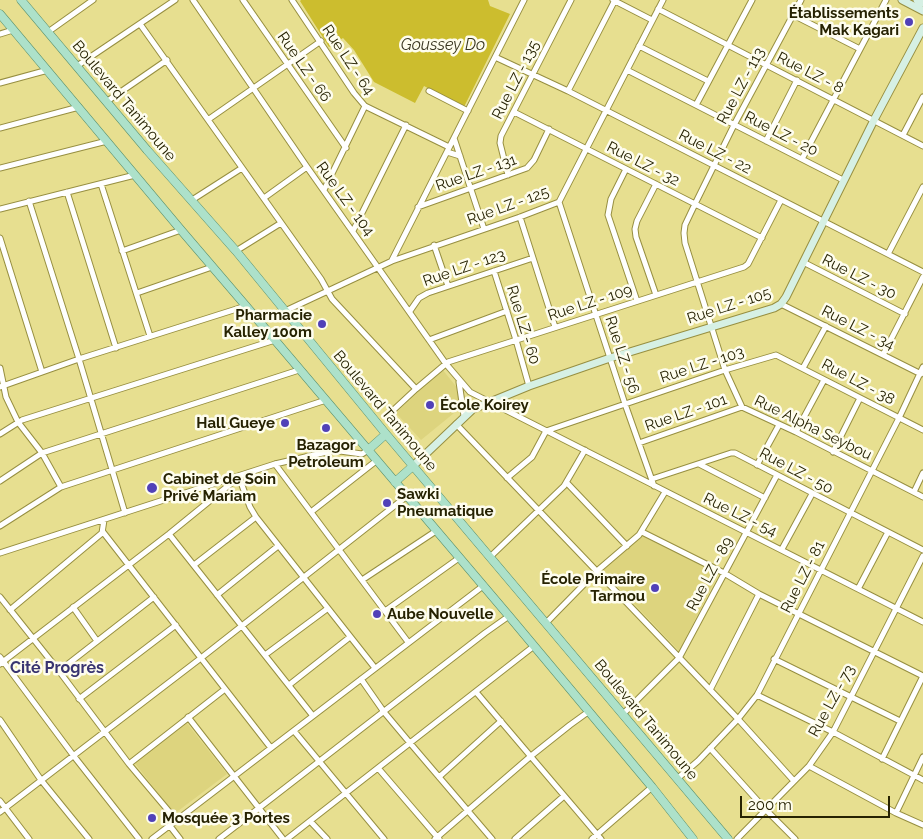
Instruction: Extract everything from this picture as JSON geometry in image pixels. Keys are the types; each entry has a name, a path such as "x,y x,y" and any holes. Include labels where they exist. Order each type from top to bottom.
{"main road":[{"name":"Boulevard Tanimoune","path":"21,0 106,102 236,251 386,434 728,839"},
{"path":"902,0 923,11"},
{"path":"917,0 923,3"},
{"path":"0,14 180,230 509,616 693,839"},
{"name":"Rue LZ - 105","path":"413,466 473,409 529,386 610,358 774,308 781,304 922,28 923,20"},
{"path":"368,450 386,434"},
{"path":"395,482 413,466"}],"street":[{"path":"48,32 92,0"},
{"path":"77,66 175,0"},
{"name":"Rue LZ - 104","path":"193,0 307,168 458,379 470,392 546,430"},
{"name":"Rue LZ - 66","path":"243,0 346,148"},
{"path":"392,260 524,0"},
{"name":"Rue LZ - 135","path":"508,175 500,143 501,136 570,0"},
{"path":"568,92 614,0 652,20"},
{"name":"Rue LZ - 125","path":"285,311 392,260 559,202 663,0"},
{"path":"696,105 752,0"},
{"name":"Rue LZ - 113","path":"710,326 685,243 685,225 734,125 801,0"},
{"path":"802,159 886,0"},
{"name":"Rue LZ - 64","path":"294,1 354,93 365,106 406,125 460,156"},
{"name":"Rue LZ - 8","path":"658,9 923,146"},
{"path":"793,15 860,49"},
{"path":"140,24 321,279 327,292 416,389"},
{"path":"0,34 14,30"},
{"path":"208,119 321,42"},
{"path":"639,46 708,81"},
{"name":"Rue LZ - 22","path":"495,57 533,74 923,272"},
{"path":"106,102 167,60"},
{"path":"0,83 48,70"},
{"name":"Rue LZ - 20","path":"627,70 843,180"},
{"path":"766,141 797,80"},
{"path":"429,91 468,111"},
{"path":"903,135 923,97"},
{"path":"324,190 365,106"},
{"path":"0,128 79,107"},
{"name":"Rue LZ - 32","path":"514,112 762,238"},
{"path":"353,231 406,125"},
{"name":"Rue LZ - 131","path":"418,207 527,168 531,165 549,129"},
{"path":"454,138 484,229"},
{"path":"0,168 107,141"},
{"path":"192,200 242,168"},
{"path":"264,198 307,168"},
{"path":"626,169 611,199 608,215 637,301"},
{"path":"0,209 135,175"},
{"path":"101,184 150,336"},
{"path":"656,184 637,220 635,229 656,296"},
{"path":"888,254 923,187"},
{"path":"67,192 116,348"},
{"name":"Rue LZ - 109","path":"387,416 446,364 747,266 781,200"},
{"path":"30,202 80,359 125,513"},
{"name":"Rue LZ - 56","path":"559,202 654,486"},
{"path":"520,217 555,327"},
{"path":"236,251 281,223"},
{"path":"122,251 180,230"},
{"path":"0,238 42,372"},
{"path":"434,245 448,286"},
{"name":"Rue LZ - 123","path":"410,311 423,295 533,258"},
{"name":"Rue LZ - 30","path":"803,262 905,314"},
{"path":"137,293 212,267"},
{"name":"Rue LZ - 60","path":"494,271 529,386"},
{"path":"883,355 923,277"},
{"name":"Rue LZ - 34","path":"781,304 921,374"},
{"path":"2,386 246,306"},
{"path":"429,340 506,311"},
{"name":"Rue Alpha Seybou","path":"710,326 742,407 796,432 923,497"},
{"path":"803,368 826,326"},
{"path":"0,434 18,422 275,340"},
{"name":"Rue LZ - 103","path":"546,430 771,355 781,356"},
{"name":"Rue LZ - 38","path":"781,356 923,430"},
{"name":"Rue LZ - 81","path":"678,778 738,719 757,695 899,418 923,367"},
{"path":"0,368 2,386 18,422 42,453 61,487"},
{"path":"0,481 42,453 299,370"},
{"path":"458,379 464,416"},
{"path":"796,432 824,380"},
{"path":"833,452 860,398"},
{"path":"0,526 61,487 326,400"},
{"name":"Rue LZ - 101","path":"639,443 742,407"},
{"path":"456,424 538,512 738,719 794,781"},
{"path":"757,465 779,425"},
{"path":"507,478 532,457 546,430"},
{"name":"Rue LZ - 54","path":"546,430 923,622"},
{"path":"0,553 275,464 327,452 362,454 368,450"},
{"path":"490,557 566,483 585,450"},
{"name":"Rue LZ - 50","path":"652,479 735,453 923,550"},
{"path":"311,512 376,461"},
{"path":"275,464 408,642"},
{"path":"699,464 765,498"},
{"path":"914,492 923,473"},
{"name":"Rue LZ - 89","path":"623,714 679,658 777,475"},
{"path":"239,476 256,517 375,668"},
{"path":"140,839 1,661 33,639 169,534 239,476"},
{"path":"566,483 627,546"},
{"path":"546,623 597,571 642,532 665,492"},
{"path":"782,549 812,494"},
{"path":"2,810 201,658 407,496"},
{"path":"194,565 256,517"},
{"path":"10,610 102,532 104,520"},
{"path":"362,580 436,531"},
{"path":"102,532 271,748"},
{"path":"642,532 759,594 923,676 882,759"},
{"path":"858,589 888,532"},
{"path":"169,534 313,716"},
{"path":"217,595 278,546"},
{"name":"Rue LZ - 73","path":"737,839 809,766 833,732 923,556"},
{"path":"386,611 459,558"},
{"path":"152,839 483,586"},
{"path":"710,690 759,594"},
{"path":"0,597 129,764 177,821"},
{"path":"59,671 154,597"},
{"path":"73,607 97,641"},
{"path":"265,655 327,609"},
{"path":"219,839 509,616"},
{"path":"79,699 176,625"},
{"path":"289,685 350,637"},
{"path":"287,839 534,646"},
{"path":"774,659 900,720"},
{"path":"360,679 410,744 492,839"},
{"path":"129,764 225,689"},
{"path":"476,692 599,837"},
{"path":"757,695 833,732 923,780"},
{"path":"378,768 437,838 531,756 588,712"},
{"path":"188,717 283,839"},
{"path":"0,720 41,780 88,839"},
{"path":"439,777 501,721"},
{"path":"294,731 384,839"},
{"path":"710,748 792,838"},
{"path":"896,813 923,757"},
{"path":"809,766 923,826"},
{"path":"592,839 599,837 652,787"},
{"path":"515,839 564,796"},
{"path":"0,801 2,810 29,839"},
{"path":"310,821 327,839"},
{"path":"170,826 180,839"}],"shaded area":[{"path":"442,369 459,390 461,399 458,399 459,409 421,440 396,413"},
{"path":"644,535 719,573 679,651 602,570"},
{"path":"186,722 227,774 174,814 134,762"}],"water":[{"name":"Goussey Do","path":"301,0 488,0 490,6 510,14 464,107 424,86 415,103 374,82 354,50 343,38 329,47"}],"place":[{"name":"Établissements Mak Kagari","path":"909,22"},
{"name":"Pharmacie Kalley 100m","path":"322,324"},
{"name":"École Koirey","path":"430,405"},
{"name":"Hall Gueye","path":"285,423"},
{"name":"Bazagor Petroleum","path":"326,428"},
{"name":"Cabinet de Soin Privé Mariam","path":"152,488"},
{"name":"Sawki Pneumatique","path":"387,503"},
{"name":"École Primaire Tarmou","path":"655,588"},
{"name":"Aube Nouvelle","path":"377,614"},
{"name":"Mosquée 3 Portes","path":"152,818"}],"district":[{"name":"Cité Progrès","path":"57,668"}]}
